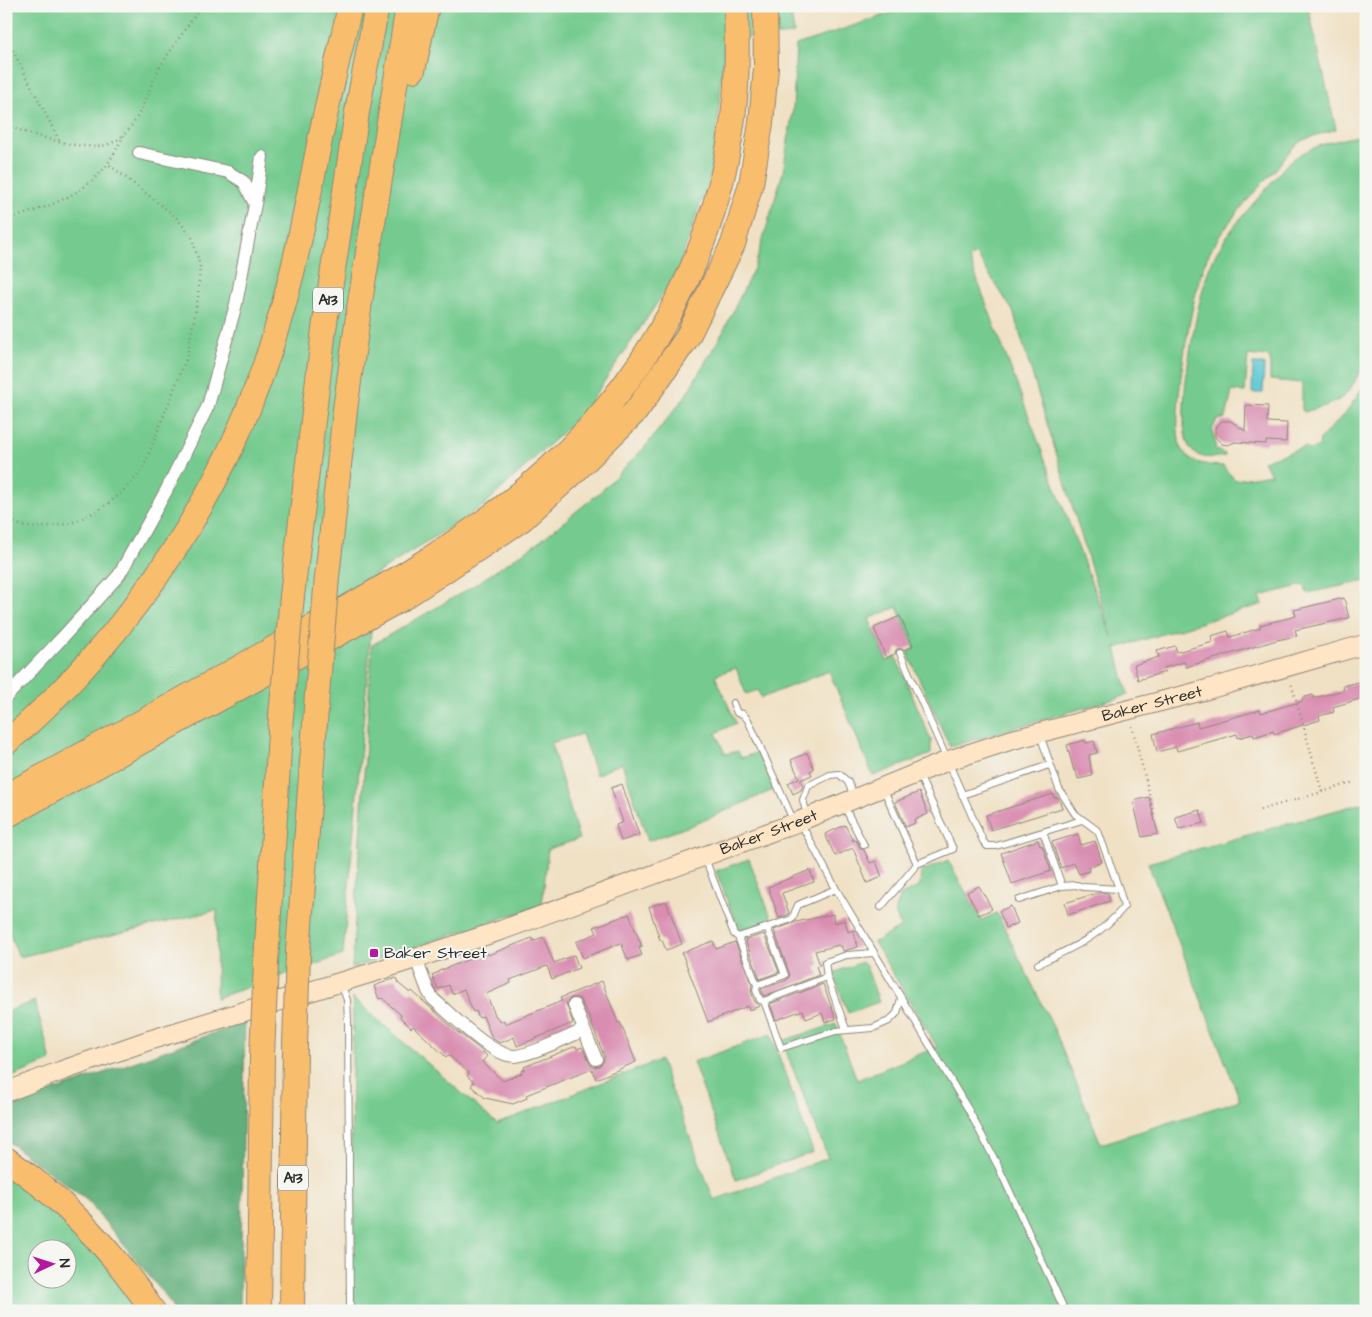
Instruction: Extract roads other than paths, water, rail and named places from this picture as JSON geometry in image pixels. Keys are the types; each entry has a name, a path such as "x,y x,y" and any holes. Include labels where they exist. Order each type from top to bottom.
{"highway":[{"path":"6,743 66,687 108,641 133,609 180,541 219,471 235,437 265,365 289,285 300,242 350,6"},
{"name":"A13","path":"259,1311 262,1055 281,716 292,596 324,328 357,112 376,6"},
{"name":"A13","path":"292,1311 298,952 327,577 344,419 360,302 408,6"},
{"path":"360,302 427,6"},
{"path":"6,796 364,598 432,557 466,534 529,486 588,429 634,372 665,324 690,275 710,222 719,192 735,99 738,50 736,6"},
{"path":"6,816 403,598 521,520 573,473 636,411 687,338 733,244 751,184 761,123 766,68 765,6"},
{"path":"6,1159 48,1190 72,1212 119,1263 153,1311"}],"main road":[{"name":"Baker Street","path":"6,1092 150,1040 416,959 502,930 801,820 947,761 1039,732 1287,667 1366,644"}],"street":[{"path":"139,153 228,172 244,182 255,204"},
{"path":"6,698 119,574 166,491 208,406 236,304 262,157"},
{"path":"416,959 433,999 489,1047 503,1053 515,1056 528,1053 584,1030"},
{"path":"574,1005 596,1059"}],"lane":[{"path":"900,653 962,795 987,846 996,846 1082,820"},
{"path":"733,703 737,713 743,714 748,720 836,889 968,1110 998,1166 1065,1311"},
{"path":"1038,964 1087,941 1115,919 1124,907 1098,831 1075,814 1058,789 1039,732"},
{"path":"962,795 1049,765"},
{"path":"880,907 916,864 954,849 918,772"},
{"path":"801,820 803,800 808,786 830,775 839,774 848,782 849,800 864,844"},
{"path":"882,786 916,864"},
{"path":"1043,832 1062,886"},
{"path":"705,856 734,934 738,937 757,985 756,990 760,1000 764,1001 781,1048 836,1031 873,1028 889,1021 897,1013 901,998"},
{"path":"1019,900 1062,886 1076,885 1084,888 1119,889"},
{"path":"738,937 792,919 798,906 836,889"},
{"path":"757,985 784,975 767,927"},
{"path":"846,1029 827,977 825,962 847,955 874,953"},
{"path":"764,1001 827,977"},
{"path":"340,982 347,1000 348,1021 350,1311"}],"water":[{"path":"1253,364 1264,364 1263,393 1252,393"}],"place":[{"name":"Baker Street","path":"374,953"}]}
